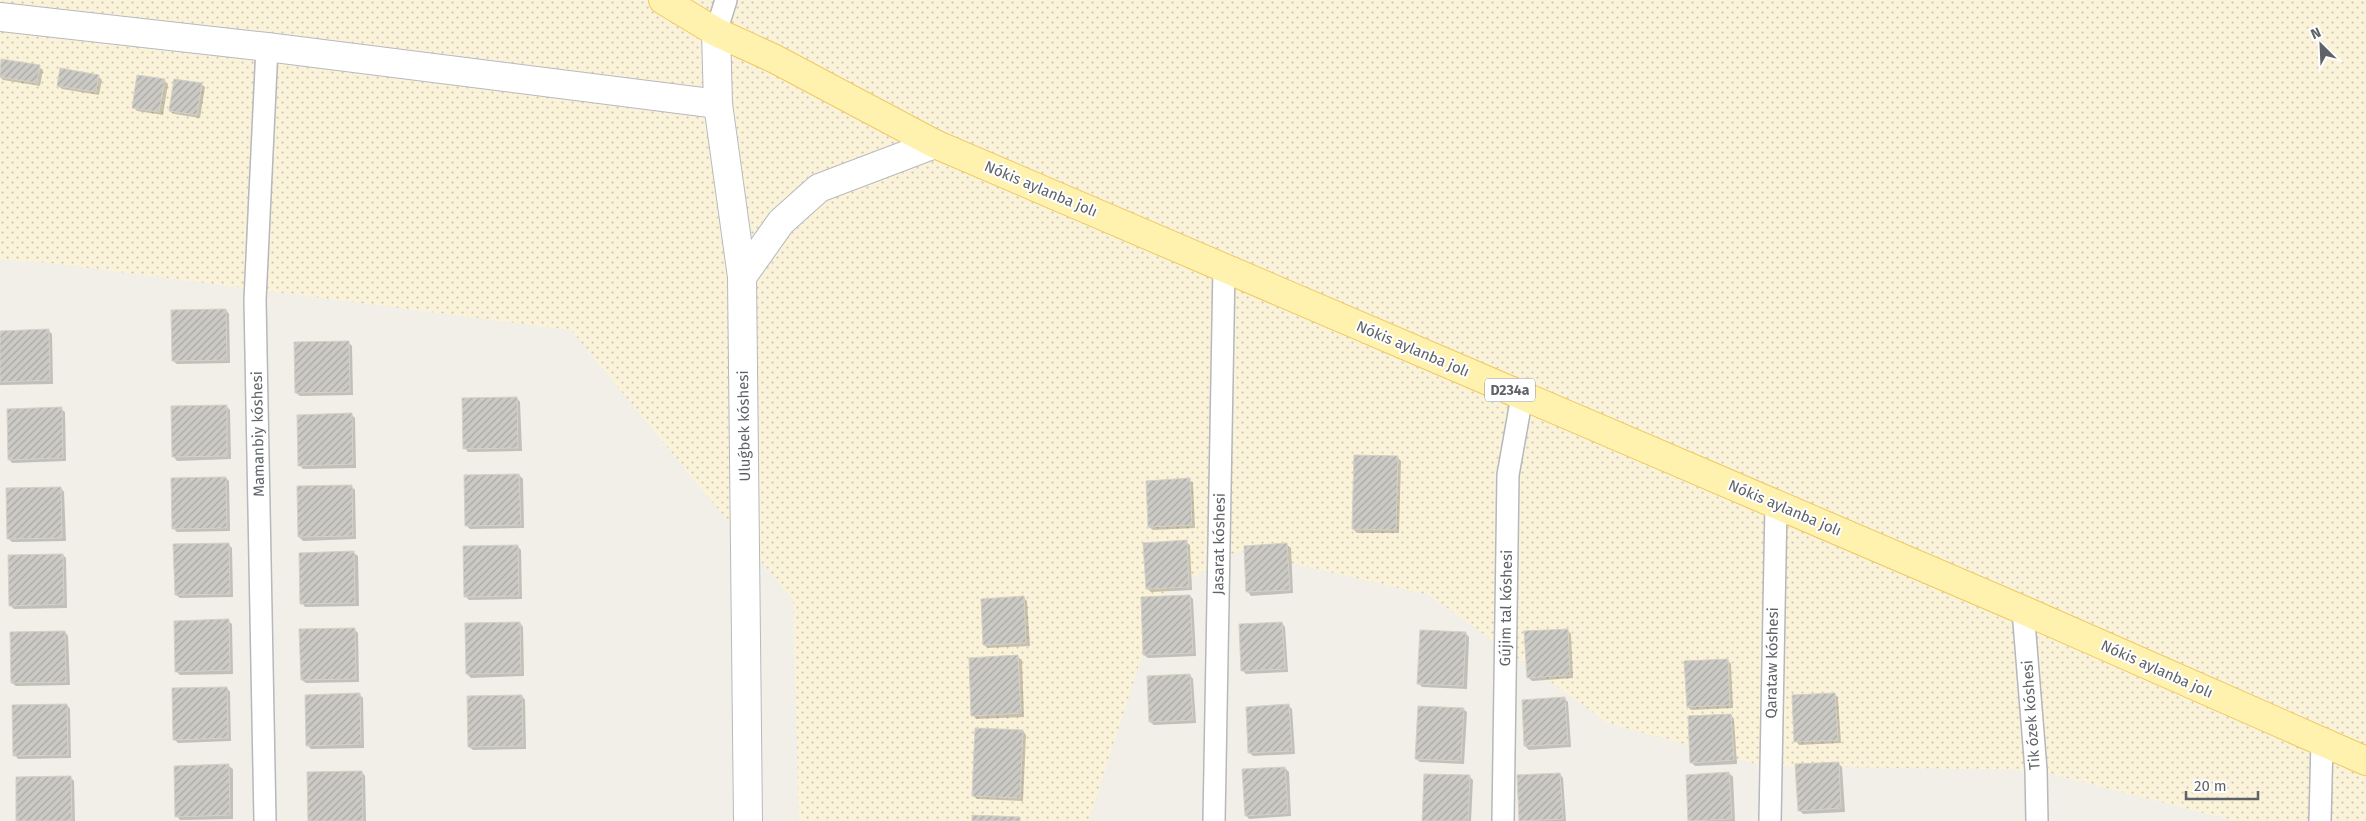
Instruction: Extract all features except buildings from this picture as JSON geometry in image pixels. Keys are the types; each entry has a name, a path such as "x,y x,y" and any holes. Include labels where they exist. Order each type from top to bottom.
{"main road":[{"name":"Nókis aylanba jolı","path":"663,0 716,32 775,60 935,144 2023,610 2366,761"}],"street":[{"path":"716,32 726,0"},
{"path":"0,17 267,47 718,104"},
{"name":"Uluǵbek kóshesi","path":"716,32 718,104 742,277 748,821"},
{"name":"Mamanbiy kóshesi","path":"265,821 255,300 267,47"},
{"path":"742,277 782,222 818,188 935,144"},
{"name":"Jasarat kóshesi","path":"1214,821 1224,268"},
{"name":"Gújim tal kóshesi","path":"1503,821 1508,475 1522,396"},
{"name":"Qarataw kóshesi","path":"1770,821 1776,505"},
{"name":"Tik ózek kóshesi","path":"2023,610 2036,770 2037,821"},
{"path":"2320,821 2322,741"}],"sand":[{"path":"0,0 2366,0 2366,821 2235,821 2036,770 1763,766 1608,723 1429,595 1238,551 1161,596 1089,821 799,821 793,600 571,330 50,263 0,259"}]}
